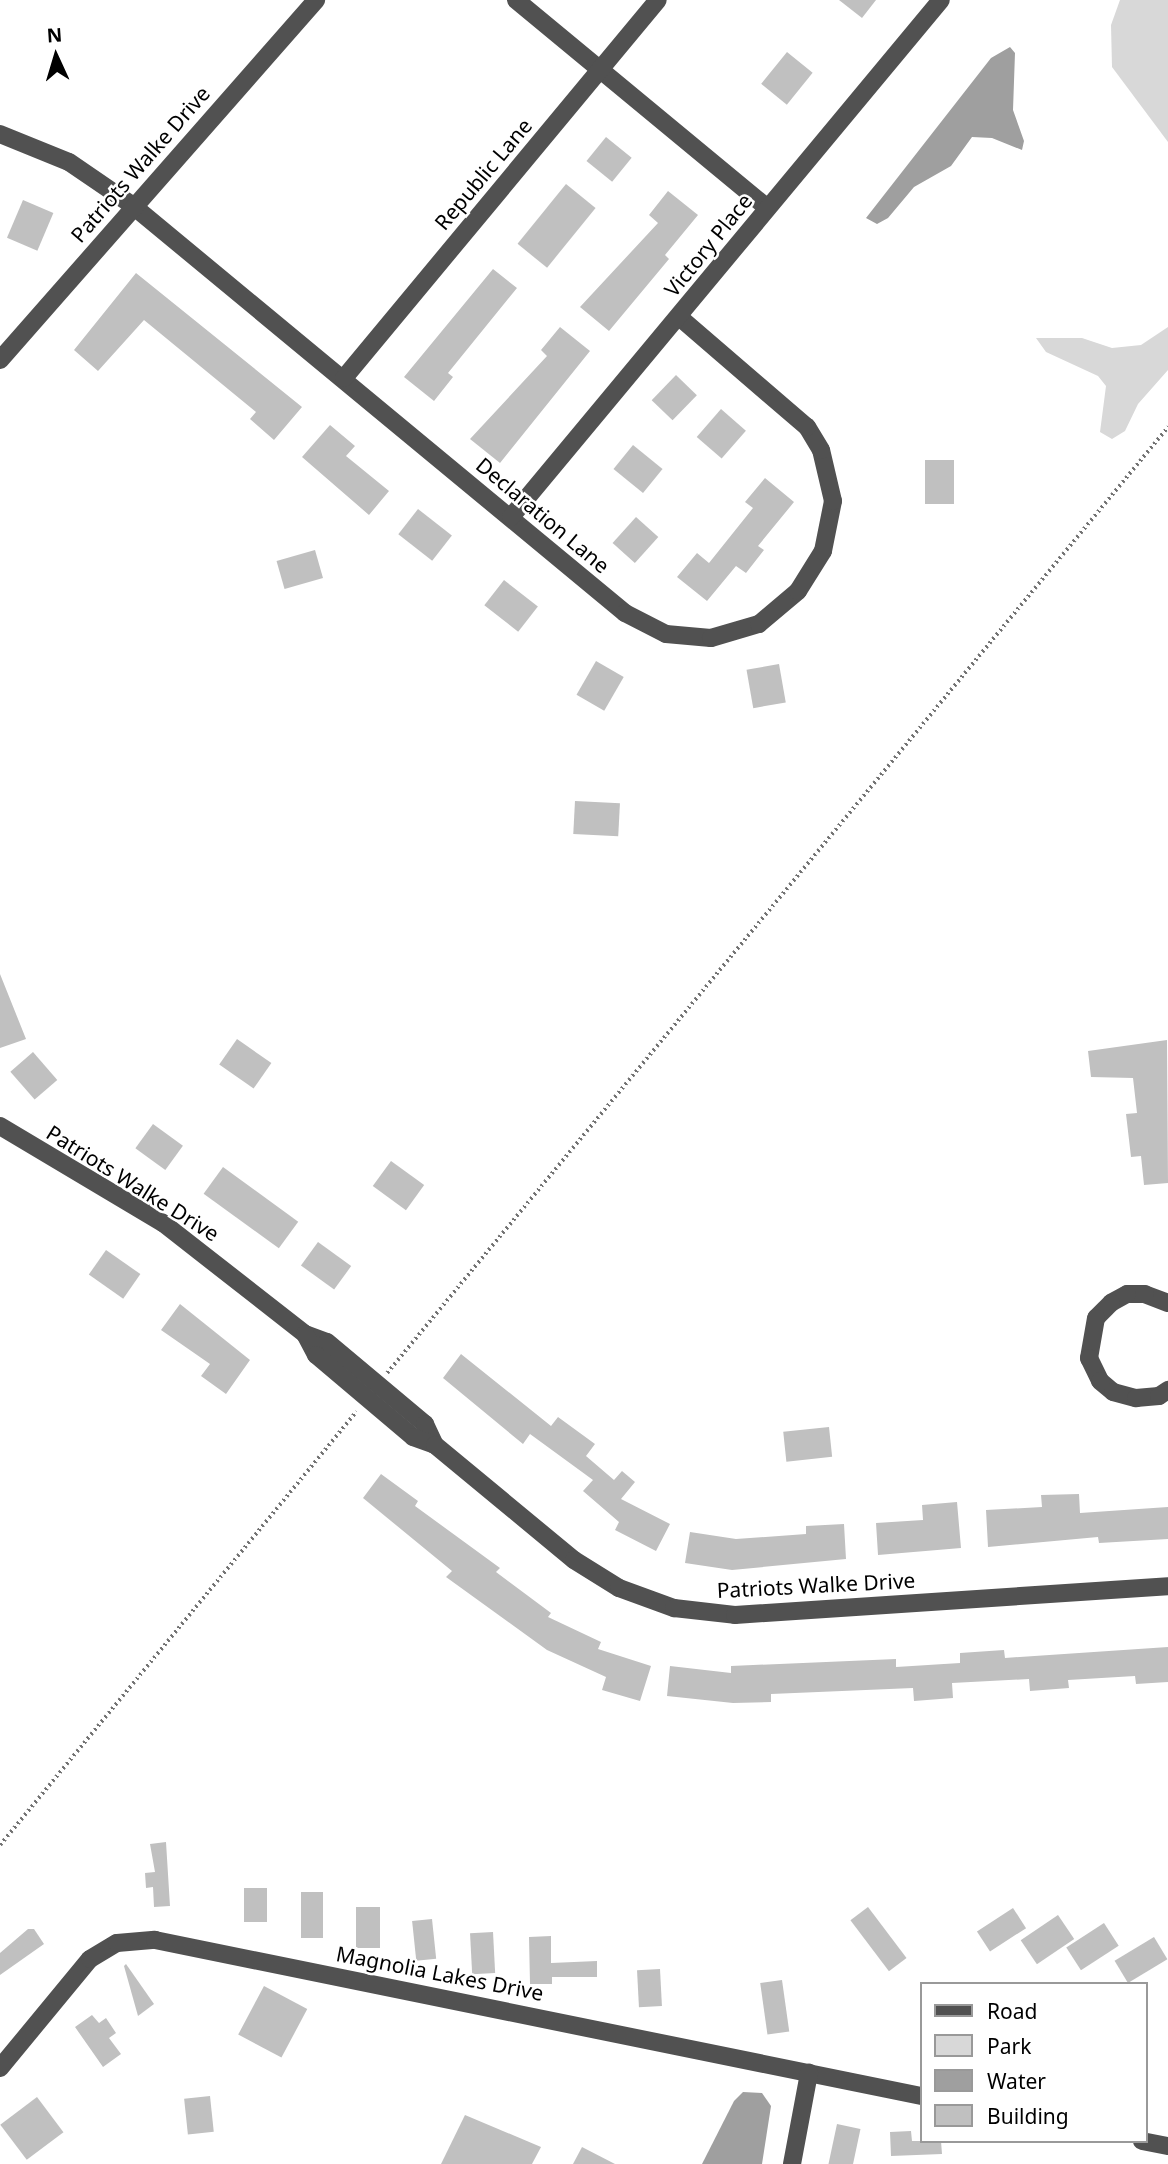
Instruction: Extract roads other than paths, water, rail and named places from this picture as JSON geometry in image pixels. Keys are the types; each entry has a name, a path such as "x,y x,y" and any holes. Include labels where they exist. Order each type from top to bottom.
{"street":[{"name":"Patriots Walke Drive","path":"0,360 132,205 316,0"},
{"path":"516,0 767,208"},
{"name":"Republic Lane","path":"344,378 658,0"},
{"name":"Victory Place","path":"511,517 941,0"},
{"name":"Declaration Lane","path":"0,134 69,162 132,205 625,613 666,634 710,638 737,633 770,616 798,591 814,569 830,527 833,501 821,450 807,427 679,317"},
{"name":"Patriots Walke Drive","path":"0,1126 173,1231 305,1334 327,1342 425,1424 435,1445"},
{"path":"1168,1303 1145,1294 1127,1294 1111,1303 1096,1318 1089,1358 1100,1381 1112,1392 1136,1398 1158,1396 1168,1390"},
{"name":"Patriots Walke Drive","path":"305,1334 316,1355 367,1399 413,1437 435,1445 595,1574 674,1608 734,1615 1168,1586"},
{"name":"Magnolia Lakes Drive","path":"0,2068 90,1959 117,1944 155,1940 920,2096"},
{"path":"792,2164 809,2073"},
{"path":"1147,2142 1168,2146"}],"water":[{"path":"1010,47 1015,53 1013,110 1024,141 1022,150 992,138 972,137 951,166 914,187 888,218 877,224 866,218 991,58"},
{"path":"743,2092 762,2093 771,2106 762,2164 702,2164 734,2101"}]}
